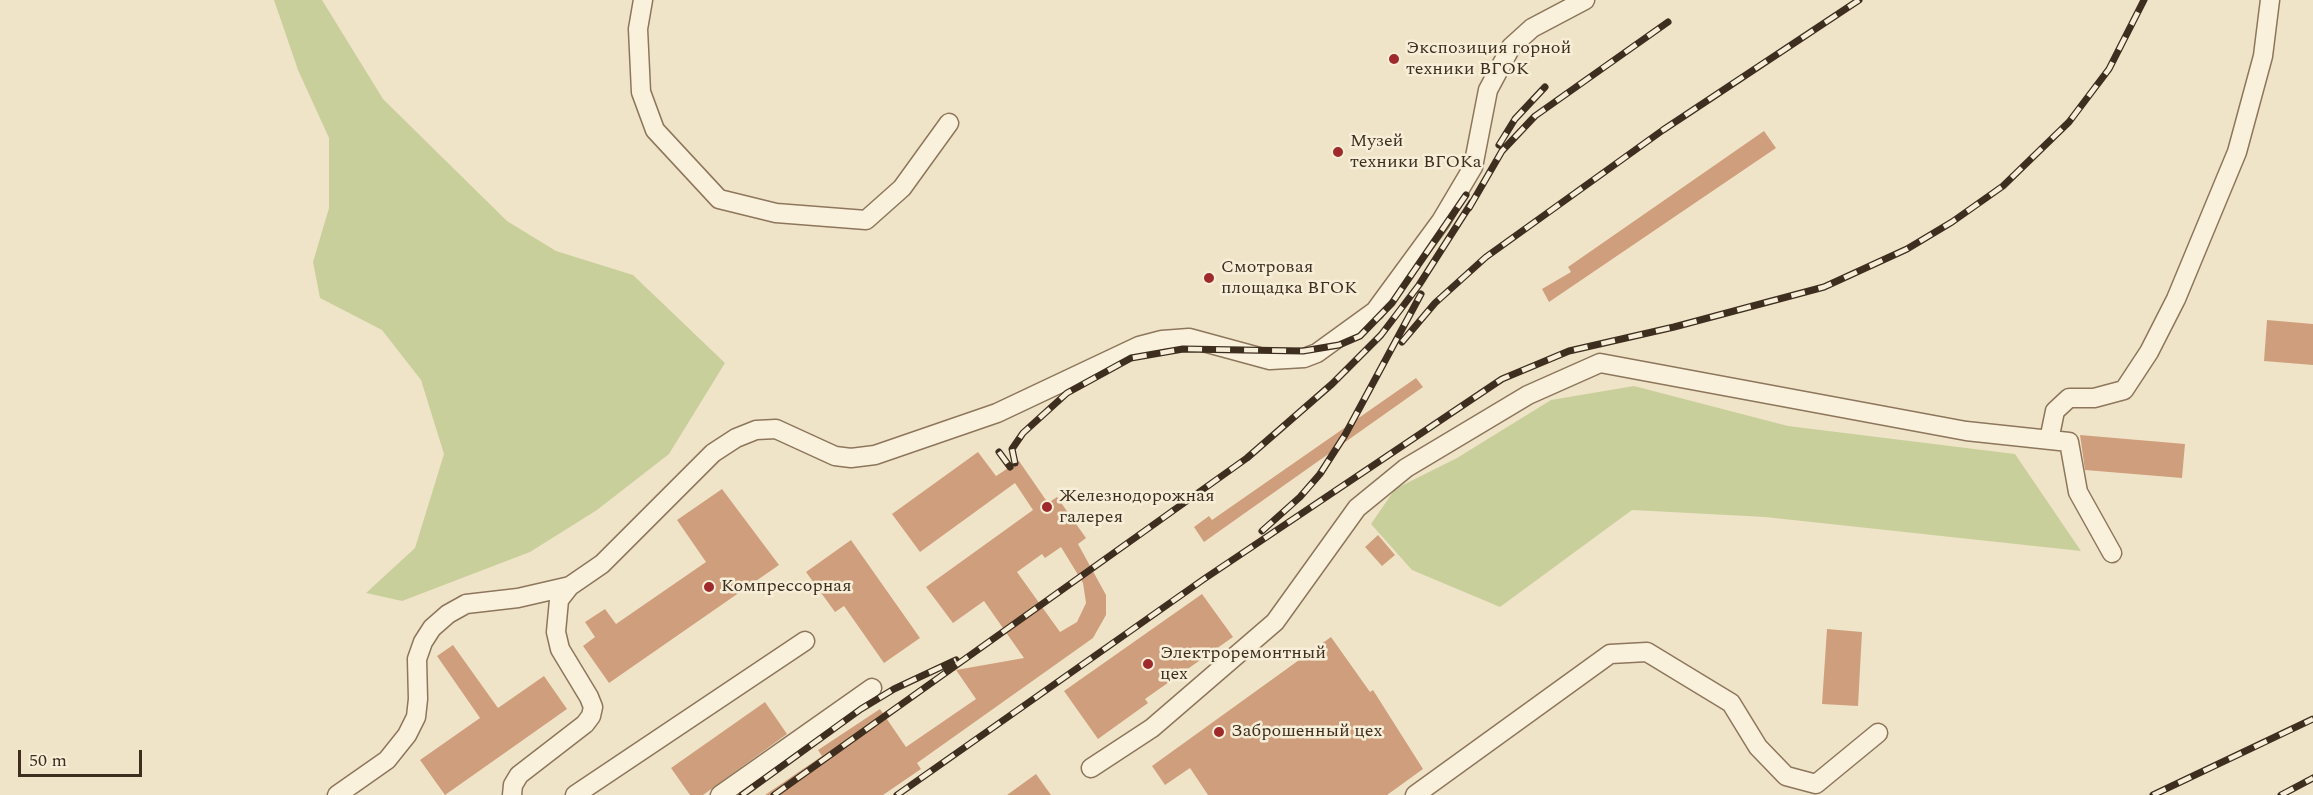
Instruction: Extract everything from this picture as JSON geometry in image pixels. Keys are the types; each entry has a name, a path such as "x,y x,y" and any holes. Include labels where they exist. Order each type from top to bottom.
{"lane":[{"path":"643,0 638,29 641,92 655,130 719,198 776,213 866,220 902,188 949,123"},
{"path":"337,795 387,760 407,735 416,717 417,659 423,642 432,628 447,614 466,604 518,598 570,586 584,579 602,564 713,453 736,438 756,430 776,429 835,456 851,458 875,455 997,413 1139,346 1162,340 1189,338 1270,360 1304,358 1317,353 1375,311 1441,220 1473,167 1488,90 1503,57 1518,38 1532,28 1585,0"},
{"path":"2049,440 2055,411 2069,398 2094,398 2124,390 2149,352 2176,299 2237,152 2263,56 2270,0"},
{"path":"1091,768 1152,728 1275,622 1357,508 1406,468 1527,395 1600,363 1966,430 2069,442 2078,492 2112,553"},
{"path":"512,795 513,785 519,775 585,724 591,716 593,707 589,697 560,649 556,632 559,600 570,586"},
{"path":"575,795 805,641"},
{"path":"1415,795 1610,654 1647,652 1731,703 1758,747 1786,776 1816,784 1878,733"},
{"path":"720,795 872,688"}],"green space":[{"path":"274,0 322,0 383,99 507,221 556,251 633,275 725,363 669,454 597,510 530,552 402,601 366,593 415,548 444,454 421,380 382,330 320,298 313,262 329,208 329,138 298,70"},
{"path":"1634,386 1788,426 2015,454 2081,551 1765,517 1632,510 1500,607 1412,570 1371,524 1395,489 1457,458 1551,400"}],"building":[{"path":"1764,131 1776,148 1549,302 1542,289 1571,272 1568,267"},
{"path":"2267,320 2313,324 2313,365 2264,361"},
{"path":"1416,378 1423,387 1204,542 1194,527 1209,516 1212,520"},
{"path":"2080,435 2185,444 2182,478 2085,470"},
{"path":"978,452 996,476 1019,461 1048,503 1057,497 1086,538 1078,544 1106,595 1106,615 1093,638 917,763 921,769 883,795 765,795 822,756 818,750 880,709 906,747 976,699 956,670 1024,658 984,601 953,623 926,587 1033,510 1015,483 920,552 892,514","holes":["1061,547 1083,583 1086,603 1077,622 1060,632 1017,572 1042,554 1045,558"]},
{"name":"Компрессорная","path":"722,489 779,565 609,683 583,646 595,637 585,622 605,609 616,624 706,562 677,520"},
{"path":"1378,535 1395,555 1382,566 1365,547"},
{"path":"851,540 920,638 884,663 844,606 835,612 806,572"},
{"name":"Электроремонтный цех","path":"1202,594 1233,637 1145,699 1148,703 1098,739 1064,691"},
{"path":"1827,629 1862,632 1858,706 1822,704"},
{"path":"1331,637 1370,692 1373,690 1423,769 1387,795 1208,795 1190,768 1165,785 1152,766"},
{"path":"453,645 498,708 544,676 567,709 445,795 420,760 480,718 437,656"},
{"path":"765,702 787,734 703,795 690,795 671,768"},
{"path":"1036,774 1051,795 1007,795"}],"railway":[{"path":"1402,342 1435,303 1486,257 1663,130 1859,0"},
{"path":"897,795 1204,579 1502,379 1569,351 1674,327 1824,287 1907,249 1952,222 2003,186 2069,122 2109,69 2144,0"},
{"path":"1469,208 1502,151 1535,116 1668,22"},
{"path":"1499,145 1515,119 1545,87"},
{"path":"1015,463 1012,449 1023,433 1067,393 1131,358 1183,349 1303,351 1339,345 1360,336 1392,303 1466,195"},
{"path":"774,795 1247,458 1332,384 1381,335 1419,285 1472,202"},
{"path":"1262,531 1300,497 1320,474 1345,435 1421,294"},
{"path":"999,452 1010,467"},
{"path":"742,795 861,709 894,689 956,660"},
{"path":"2153,795 2313,719"},
{"path":"2281,795 2313,778"}],"place":[{"name":"Экспозиция горной техники ВГОК","path":"1394,59"},
{"name":"Музей техники ВГОКа","path":"1338,152"},
{"name":"Смотровая площадка ВГОК","path":"1209,278"},
{"name":"Железнодорожная галерея","path":"1047,507"},
{"name":"Компрессорная","path":"709,587"},
{"name":"Электроремонтный цех","path":"1148,664"},
{"name":"Заброшенный цех","path":"1219,732"}]}
